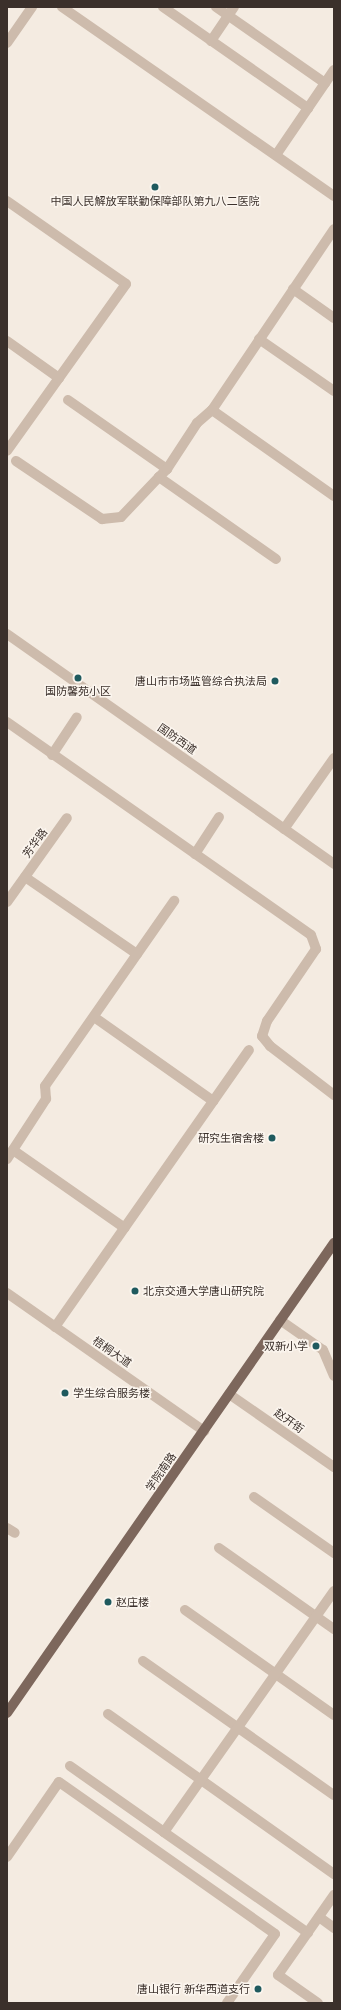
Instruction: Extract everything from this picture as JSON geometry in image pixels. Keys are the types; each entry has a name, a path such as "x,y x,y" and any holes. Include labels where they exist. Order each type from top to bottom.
{"main road":[{"name":"学院南路","path":"7,1713 334,1243"}],"street":[{"path":"7,43 32,7"},
{"path":"62,7 334,196"},
{"path":"163,7 308,108"},
{"path":"216,7 231,11 325,83"},
{"path":"211,41 231,11"},
{"path":"276,155 334,70"},
{"path":"7,201 126,284 7,451"},
{"path":"16,461 102,519 121,516 167,470 197,423 212,410 293,289 333,233"},
{"path":"293,289 334,318"},
{"path":"259,339 334,391"},
{"path":"7,341 59,378"},
{"path":"68,400 167,470"},
{"path":"212,410 334,496"},
{"path":"159,477 276,559"},
{"name":"国防西道","path":"7,634 334,864"},
{"path":"52,755 77,717"},
{"path":"7,722 52,755 311,935 316,949 267,1021 262,1036 270,1046 334,1095"},
{"path":"284,829 334,758"},
{"path":"195,854 219,817"},
{"name":"芳华路","path":"7,902 68,818"},
{"path":"25,877 137,954"},
{"path":"7,1159 46,1099 45,1086 174,901"},
{"path":"94,1017 213,1101"},
{"path":"55,1327 249,1050"},
{"path":"13,1150 125,1228"},
{"name":"梧桐大道","path":"7,1293 204,1431"},
{"path":"280,1320 323,1350 334,1376"},
{"name":"赵开街","path":"229,1394 334,1468"},
{"path":"254,1497 334,1553"},
{"path":"219,1548 334,1629"},
{"path":"164,1832 334,1591"},
{"path":"185,1610 334,1715"},
{"path":"143,1661 334,1795"},
{"path":"108,1714 334,1874"},
{"path":"70,1766 308,1933"},
{"path":"7,1857 59,1782 275,1934 227,2003"},
{"path":"318,2003 278,1975 334,1895"},
{"path":"319,1917 334,1928"}],"place":[{"name":"中国人民解放军联勤保障部队第九八二医院","path":"155,187"},
{"name":"国防馨苑小区","path":"78,678"},
{"name":"唐山市市场监管综合执法局","path":"275,681"},
{"name":"研究生宿舍楼","path":"272,1138"},
{"name":"北京交通大学唐山研究院","path":"135,1291"},
{"name":"双新小学","path":"316,1346"},
{"name":"学生综合服务楼","path":"65,1393"},
{"name":"赵庄楼","path":"108,1602"},
{"name":"唐山银行 新华西道支行","path":"258,1989"}]}
